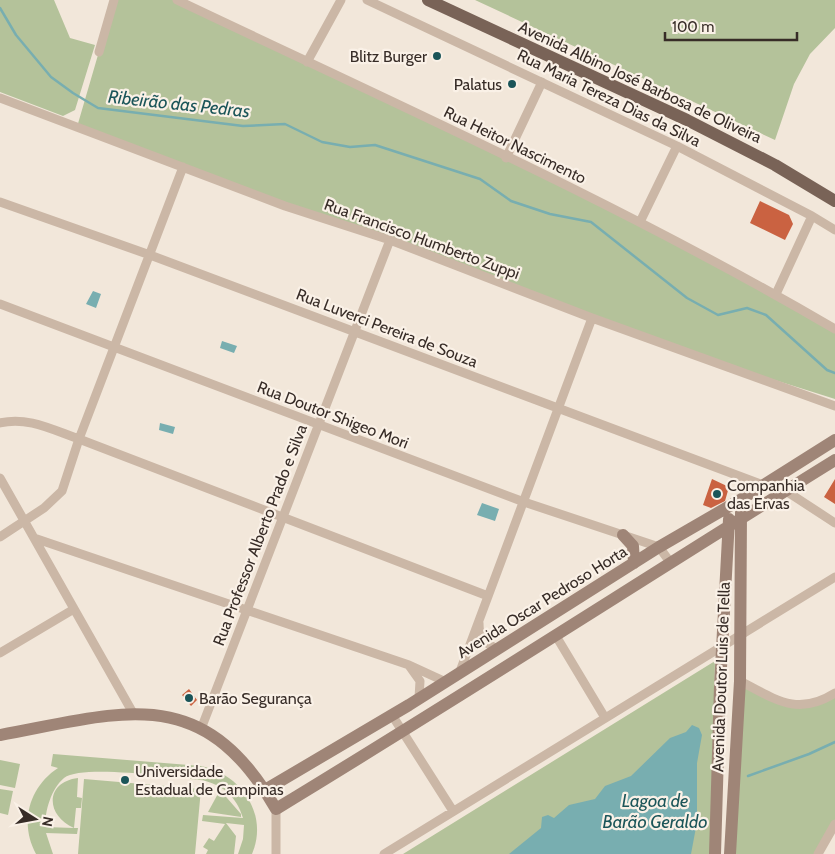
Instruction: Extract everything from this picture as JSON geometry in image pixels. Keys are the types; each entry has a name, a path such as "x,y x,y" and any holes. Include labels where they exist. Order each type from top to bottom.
{"main road":[{"name":"Avenida Albino José Barbosa de Oliveira","path":"428,0 687,120 775,165 835,201"},
{"name":"Avenida Oscar Pedroso Horta","path":"265,790 446,682 659,547 740,500 835,440"},
{"path":"0,735 133,713 165,716 201,729 224,743 265,790 276,808 403,732 670,562 835,460"},
{"name":"Avenida Doutor Luis de Tella","path":"730,854 740,681 740,500"},
{"name":"Avenida Doutor Luis de Tella","path":"715,854 723,645 730,526 728,507"},
{"path":"623,535 633,546 634,563"},
{"path":"699,545 716,546 728,555"}],"street":[{"path":"99,52 114,0"},
{"name":"Rua Heitor Nascimento","path":"177,0 640,222 776,294 835,329"},
{"path":"307,62 341,0"},
{"name":"Rua Maria Tereza Dias da Silva","path":"367,0 677,146 812,216 835,230"},
{"path":"506,158 542,82"},
{"name":"Rua Francisco Humberto Zuppi","path":"0,98 286,206 390,240 592,318 835,406"},
{"path":"640,222 677,146"},
{"path":"0,537 26,523 62,491 79,438 183,167"},
{"name":"Rua Luverci Pereira de Souza","path":"0,202 355,332 763,485"},
{"path":"776,294 812,216"},
{"name":"Rua Professor Alberto Prado e Silva","path":"201,729 246,608 283,518 390,240"},
{"name":"Rua Doutor Shigeo Mori","path":"0,304 318,426 524,502 659,547"},
{"path":"458,674 592,318"},
{"path":"0,423 12,420 28,421 79,438 488,596"},
{"path":"0,478 133,713"},
{"path":"786,491 835,523"},
{"path":"34,538 246,608 408,665 446,682"},
{"path":"659,547 670,562"},
{"path":"384,854 604,716 835,577"},
{"path":"0,652 74,609"},
{"path":"479,618 479,634 482,640 498,649"},
{"path":"556,636 604,716"},
{"path":"408,665 420,681 419,698"},
{"path":"740,681 785,704 803,706 823,701 835,693"},
{"path":"392,715 453,811"},
{"path":"276,808 276,854"},
{"path":"818,854 835,824"}],"green space":[{"path":"0,0 54,0 70,38 95,45 75,110 63,116 0,92"},
{"path":"114,0 177,0 640,222 835,333 835,399 715,361 77,127"},
{"path":"475,0 835,0 835,28 810,54 794,84 775,140"},
{"path":"715,661 710,854 403,854"},
{"path":"740,681 803,706 835,693 835,824 818,854 731,854"},
{"path":"53,754 201,766 215,770 239,787 248,798 254,811 257,824 252,854 238,854 243,839 244,825 226,823 236,836 234,854 206,854 208,850 203,847 209,838 214,841 225,824 202,821 203,815 243,818 233,798 222,788 201,780 90,772 74,774 64,778 56,788 46,814 45,827 78,828 77,834 46,833 53,854 36,854 28,830 30,806 40,785 58,768 51,766"},
{"path":"0,760 20,764 15,788 0,785"},
{"path":"78,778 77,797 82,798 81,808 76,808 74,828 64,822 58,815 54,808 53,800 59,786 67,781"},
{"path":"84,779 201,789 195,854 78,854"},
{"path":"0,789 13,791 8,815 0,813"},
{"path":"220,790 241,814 241,817 208,812"}],"water":[{"path":"93,291 101,294 96,308 86,304"},
{"path":"222,341 237,346 234,353 220,348"},
{"path":"160,423 175,427 173,434 159,430"},
{"path":"482,503 499,509 495,521 477,515"},
{"name":"Lagoa de Barão Geraldo","path":"692,725 699,728 702,735 697,763 697,822 691,854 509,854 541,828 542,817 548,815 554,818 569,805 595,799 605,786 631,776 670,738 686,732"}],"building":[{"path":"760,201 789,215 793,224 785,240 750,223"},
{"name":"Companhia das Ervas","path":"712,479 729,487 725,501 711,508 703,505"},
{"path":"835,479 835,504 824,497"},
{"name":"Barão Segurança","path":"189,689 197,700 191,706 182,695"}],"waterway":[{"name":"Ribeirão das Pedras","path":"0,8 16,35 51,77 98,108 243,126 285,124 322,142 350,147 375,145 480,179 511,201 550,214 591,222 687,298 718,315 747,308 766,315 827,370 835,373"},
{"path":"748,776 809,754 835,742"}],"place":[{"name":"Blitz Burger","path":"437,56"},
{"name":"Palatus","path":"512,84"},
{"name":"Companhia das Ervas","path":"717,494"},
{"name":"Barão Segurança","path":"189,698"},
{"name":"Universidade Estadual de Campinas","path":"125,780"}]}
